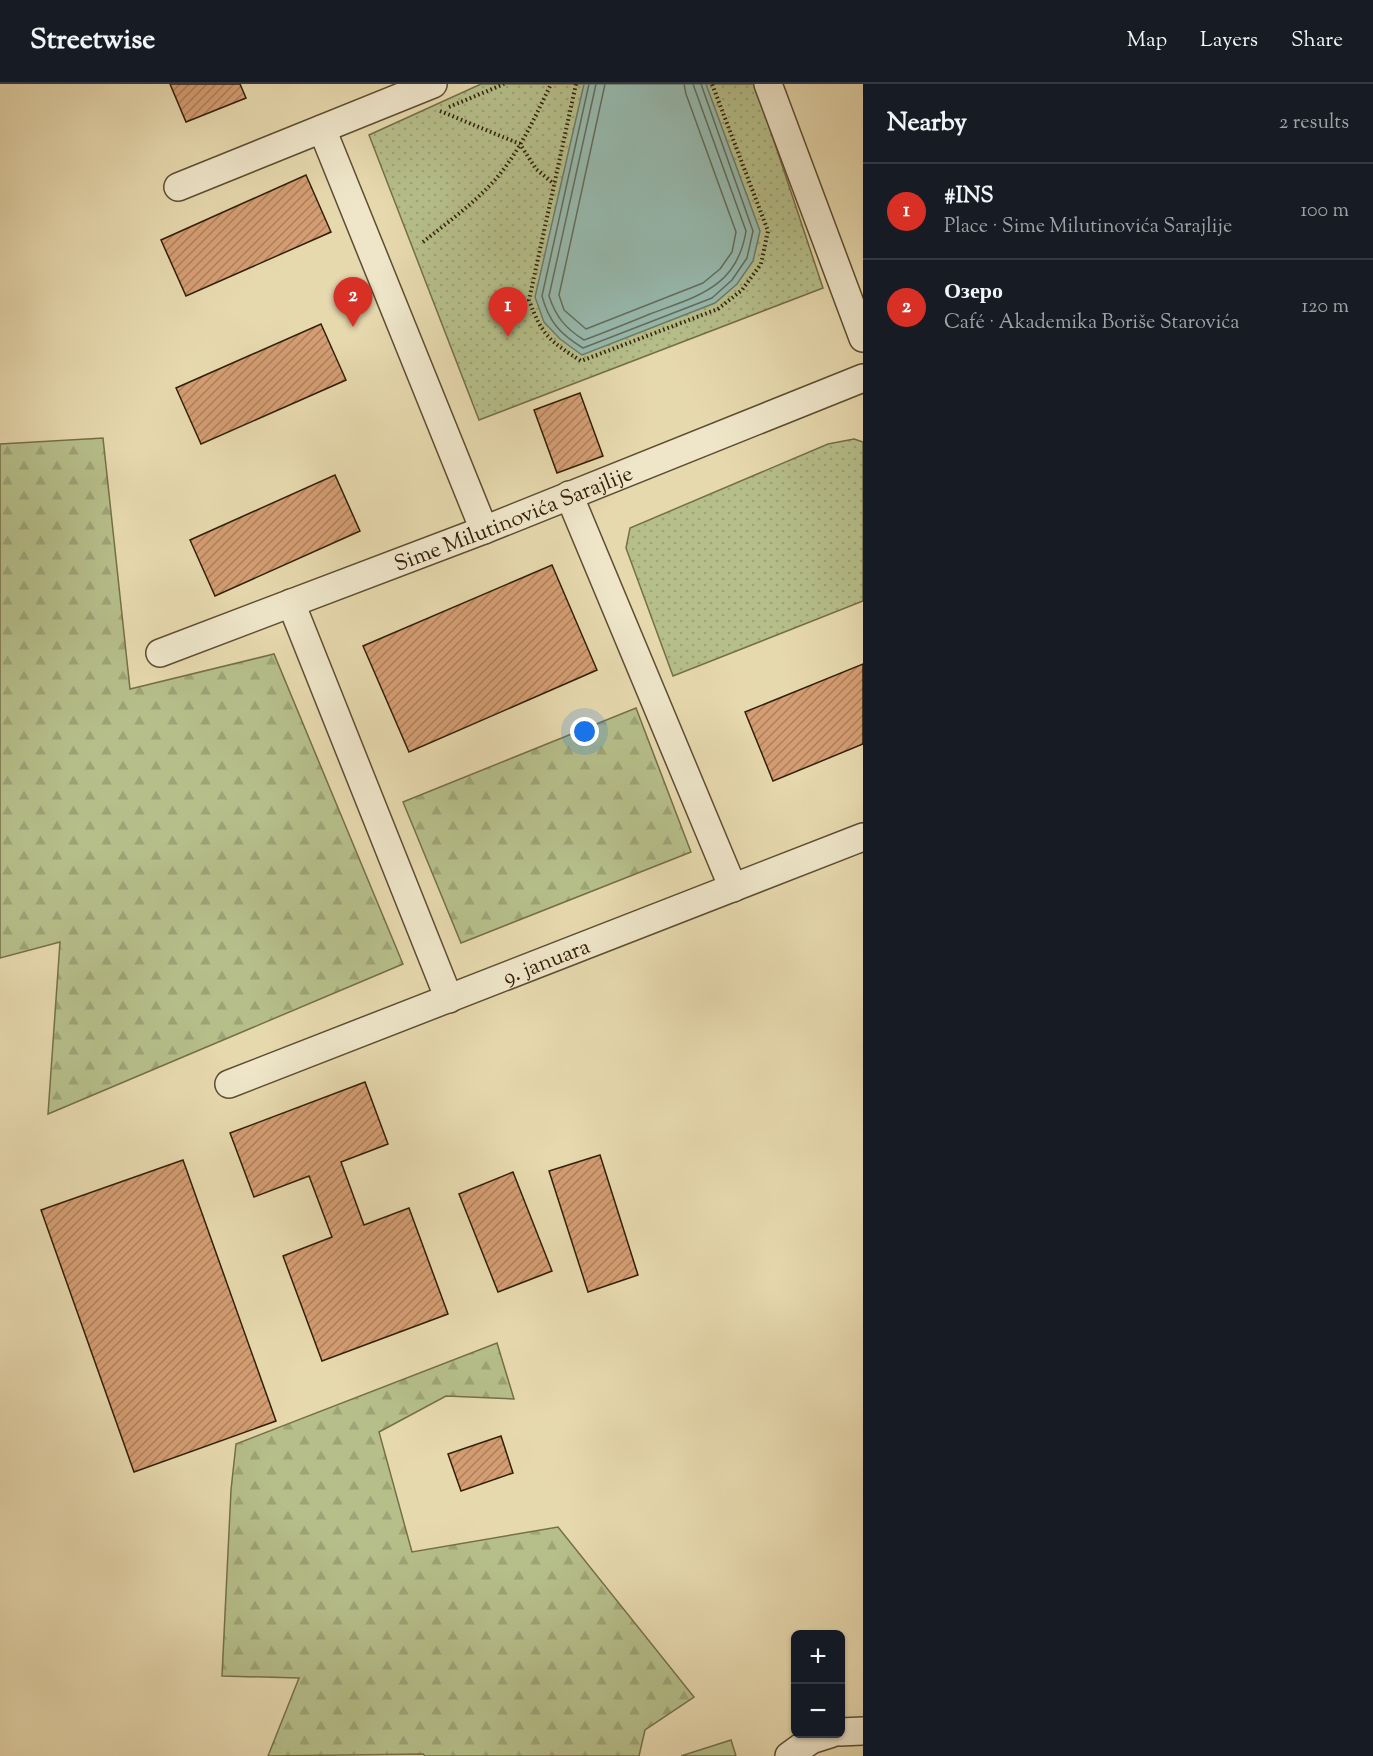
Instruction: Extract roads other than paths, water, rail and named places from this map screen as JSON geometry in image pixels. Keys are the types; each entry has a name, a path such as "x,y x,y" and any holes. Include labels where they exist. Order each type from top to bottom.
{"street":[{"path":"178,187 433,84"},
{"path":"768,84 863,338"},
{"path":"322,129 484,530"},
{"name":"Sime Milutinovića Sarajlije","path":"160,653 484,530 863,378"},
{"path":"569,495 733,888"},
{"path":"291,603 448,999"},
{"name":"9. januara","path":"229,1084 863,837"},
{"path":"845,1732 863,1731"},
{"path":"789,1756 817,1738"}],"water":[{"path":"584,84 706,84 760,231 753,261 737,284 715,303 582,355 560,339 544,322 535,297"}],"place":[{"name":"Озеро","path":"353,327"},
{"name":"#INS","path":"508,337"}]}
